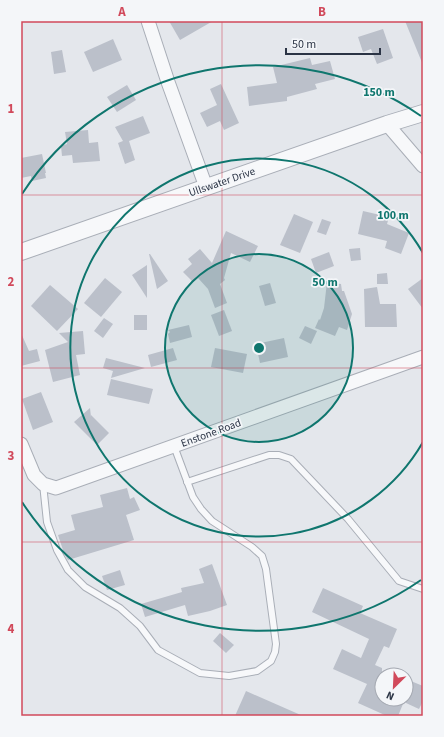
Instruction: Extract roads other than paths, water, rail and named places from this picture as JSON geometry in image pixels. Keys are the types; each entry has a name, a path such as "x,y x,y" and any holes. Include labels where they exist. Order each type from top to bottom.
{"street":[{"path":"148,21 168,82 206,187"},
{"name":"Ullswater Drive","path":"21,252 387,124 423,113"},
{"path":"387,124 423,166"},
{"name":"Enstone Road","path":"43,484 56,488 423,357"},
{"path":"21,444 34,475 43,484"}],"lane":[{"path":"43,484 48,522 57,550 68,570 85,587 120,608 140,626 158,650 200,672 229,676 257,671 271,661 275,652 276,644 266,568 262,556 252,547 212,521 201,510 193,496 174,446"},
{"path":"188,482 269,455 279,455 291,459 348,519 399,581 423,590"}]}
